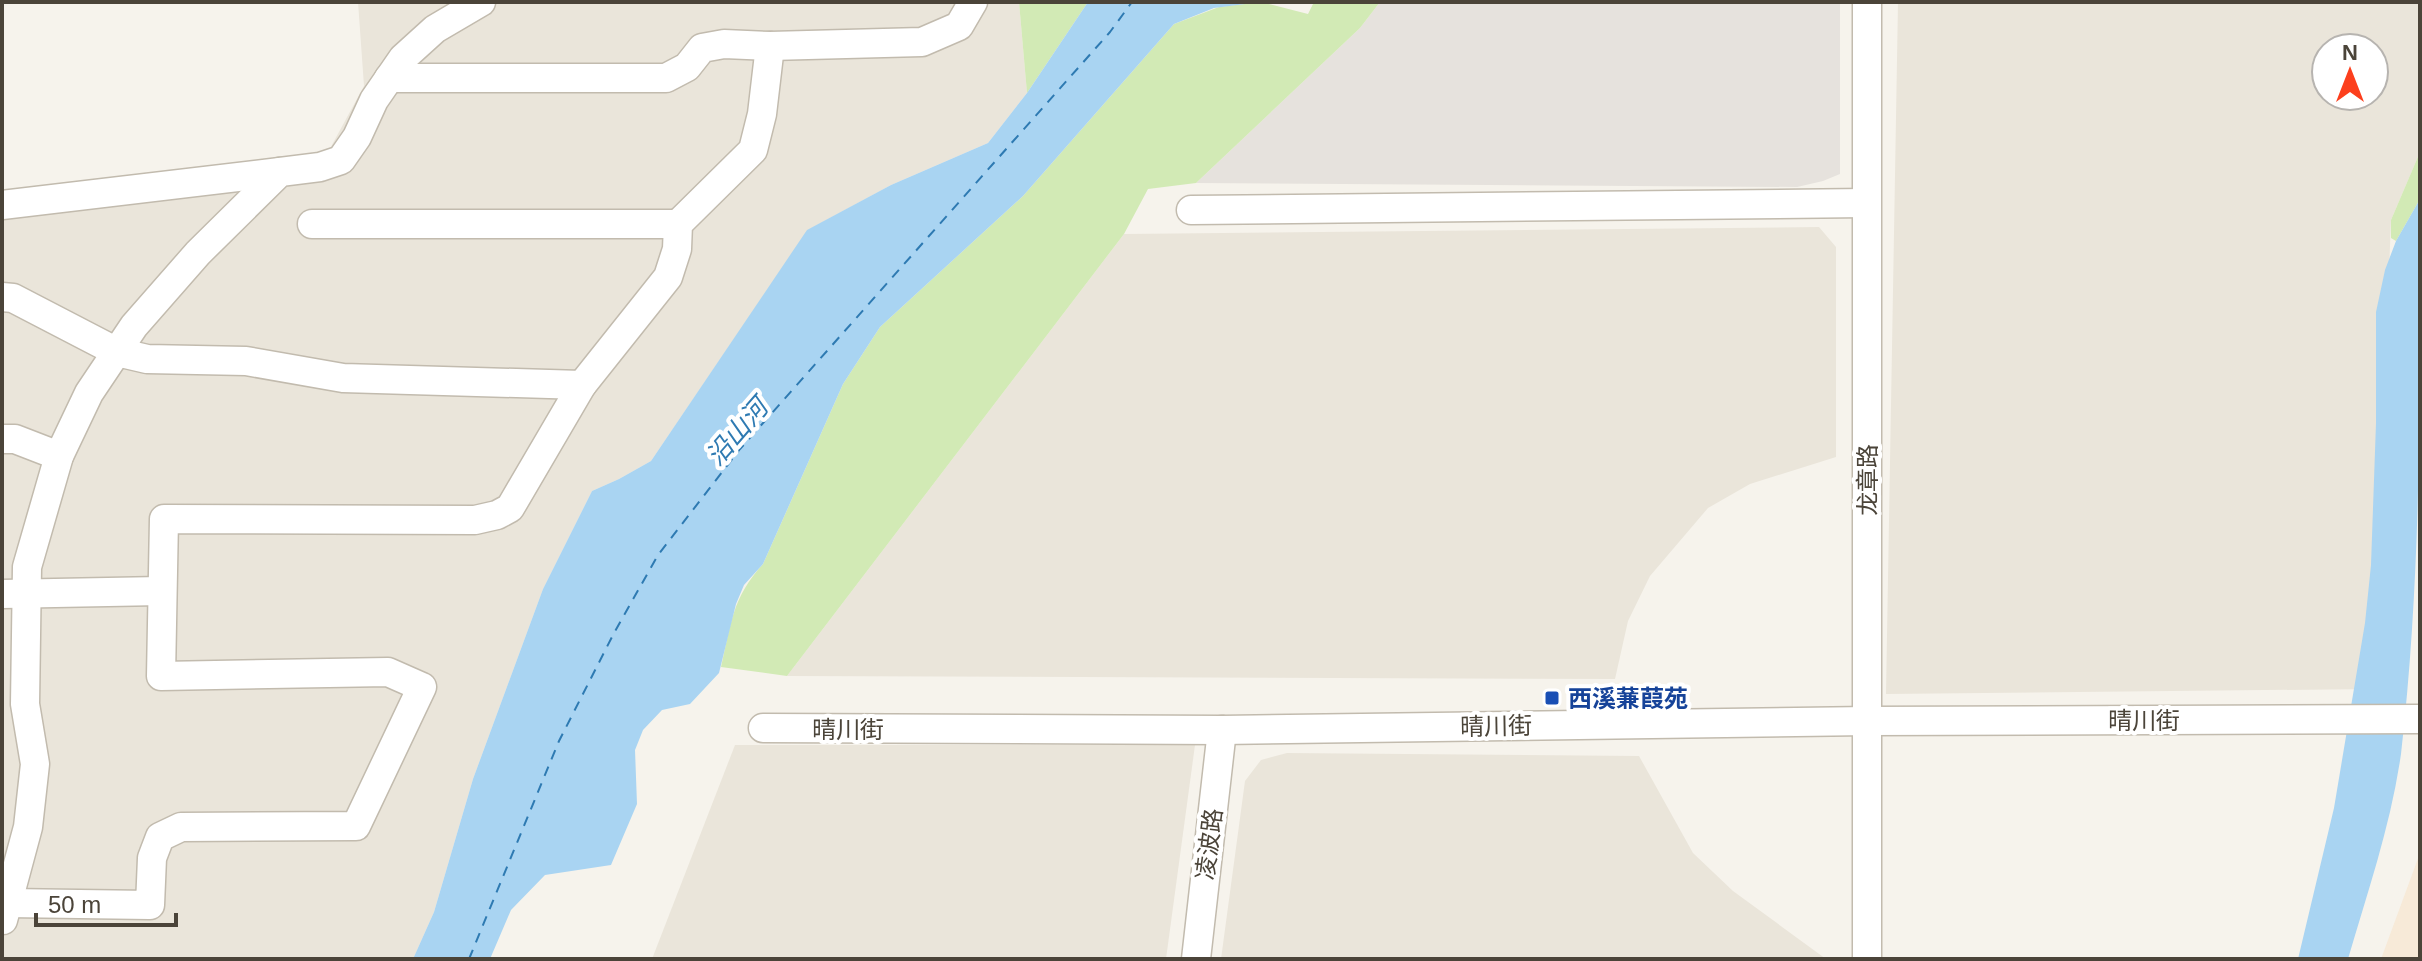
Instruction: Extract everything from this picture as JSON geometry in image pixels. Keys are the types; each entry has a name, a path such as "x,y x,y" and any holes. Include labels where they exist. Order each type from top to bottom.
{"street":[{"path":"2,205 320,167 341,160 357,137 374,100 403,58 435,29 481,2"},
{"path":"389,78 666,78 687,67 702,48 724,44 770,46 922,42 959,26 973,2"},
{"name":"龙章路","path":"1867,2 1867,959"},
{"path":"280,172 198,253 134,326 89,393 59,456 27,567 14,594 25,704 35,764 28,827 6,897 150,905 152,858 160,837 181,827 356,826 422,687 388,672 161,676 164,519 475,520 497,515 510,508 582,385 668,277 677,249 678,224 753,150 762,114 770,46"},
{"path":"1191,210 1866,203"},
{"path":"312,224 678,224"},
{"path":"2,297 13,298 117,352 147,359 246,361 343,378 582,385"},
{"path":"2,439 15,439 59,456"},
{"path":"14,594 161,591"},
{"name":"晴川街","path":"763,728 1222,730 1868,721 2418,719"},
{"name":"凌波路","path":"1196,959 1222,730"}],"shaded area":[{"path":"358,2 1019,2 1027,93 988,143 891,185 808,230 651,461 592,491 543,589 473,779 434,912 413,959 2,959 2,194 327,154 364,86"},
{"path":"1380,2 1840,2 1840,174 1797,187 1196,183 1360,28"},
{"path":"1898,2 2420,2 2420,152 2391,220 2373,689 1886,694"},
{"path":"1819,227 1836,247 1836,457 1750,484 1708,508 1650,576 1628,621 1615,679 787,676 1124,234"},
{"path":"735,745 1195,745 1166,959 652,959"},
{"path":"1287,753 1639,756 1693,853 1733,891 1826,959 1221,959 1245,781 1261,760"},
{"path":"2420,853 2420,959 2381,959"}],"green space":[{"path":"1019,2 1088,2 1027,93"},
{"path":"1261,2 1308,14 1314,2 1380,2 1360,28 1196,183 1148,189 1124,234 787,676 721,667 739,600 763,564 843,384 880,327 1023,196 1174,24 1219,7"},
{"path":"2420,152 2420,199 2396,241 2391,238 2391,220"}],"water":[{"name":"沿山河","path":"1088,2 1261,2 1214,8 1174,24 1023,196 880,327 843,384 763,564 744,585 736,604 719,673 690,704 662,710 643,730 635,750 637,804 611,865 545,875 511,910 490,959 413,959 434,912 473,779 543,589 592,491 651,461 807,230 891,185 988,143 1027,93"},
{"path":"2420,199 2420,408 2416,547 2408,685 2397,780 2348,959 2298,959 2334,808 2365,623 2371,565 2376,312 2385,270 2396,241"}],"ferry route":[{"path":"469,959 559,741 658,555 740,449 1110,32 1132,2"}],"place":[{"name":"西溪蒹葭苑","path":"1552,698"}]}
